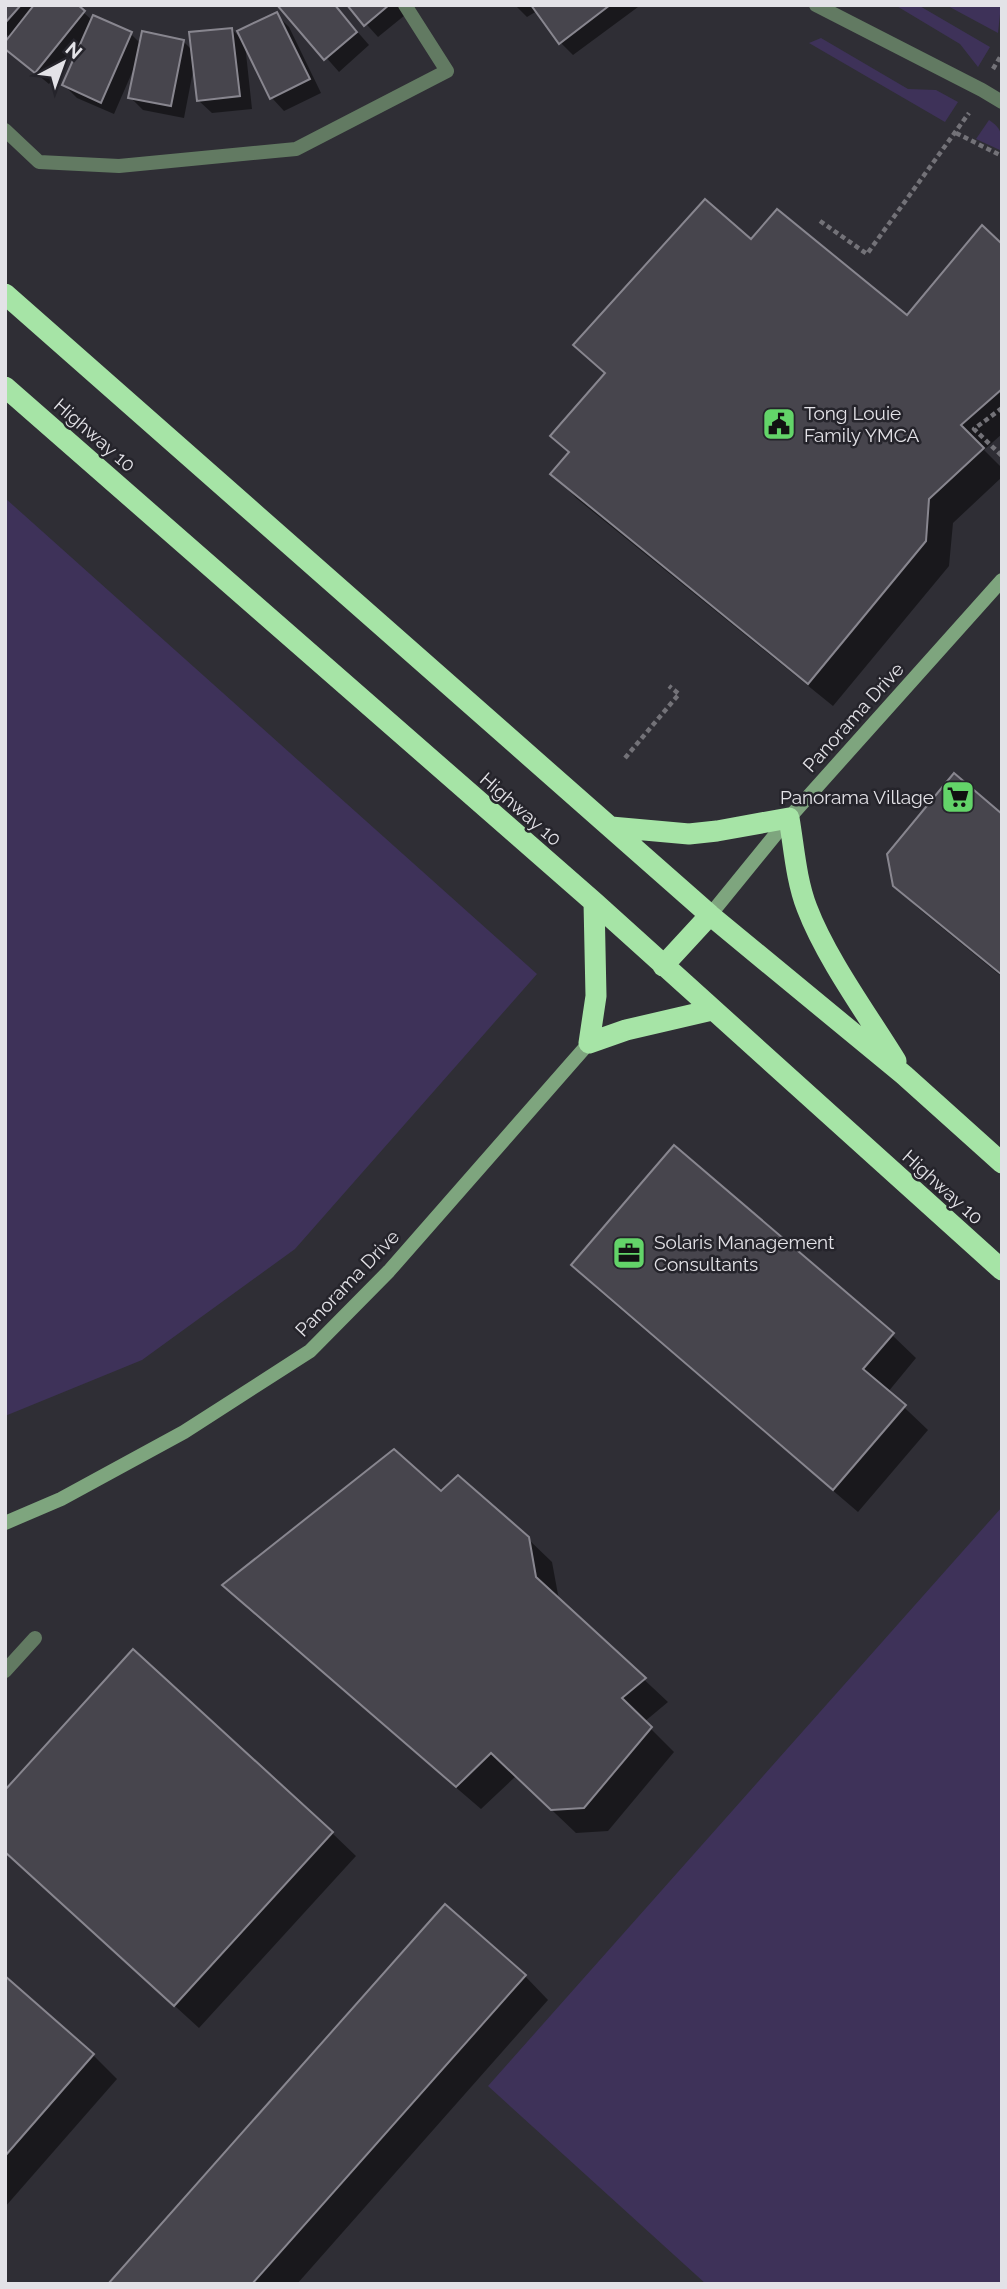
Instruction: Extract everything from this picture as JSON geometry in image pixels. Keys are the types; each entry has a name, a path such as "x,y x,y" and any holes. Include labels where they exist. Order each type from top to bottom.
{"highway":[{"path":"5,294 710,915 904,1075 1002,1163"},
{"name":"Highway 10","path":"5,387 593,902 1002,1270"},
{"path":"611,827 689,834 789,818 800,886 819,936 904,1075"},
{"path":"593,902 596,996 589,1043 626,1030 712,1010"},
{"path":"663,966 710,915"}],"street":[{"path":"5,130 39,162 120,166 296,149 447,71 405,5"},
{"path":"816,5 982,89 1002,102"},
{"name":"Panorama Drive","path":"710,915 789,818 1002,580"},
{"name":"Panorama Drive","path":"5,1523 61,1499 184,1432 310,1350 389,1271 589,1043"},
{"path":"5,1671 35,1638"}],"path":[{"path":"820,221 867,254 971,109"},
{"path":"956,133 1002,156"},
{"path":"1002,408 974,429 1002,456"},
{"path":"625,758 678,694 669,686"}],"shaded area":[{"path":"895,5 918,5 990,47 978,67 960,44"},
{"path":"946,5 1001,5 998,33"},
{"path":"821,38 908,89 936,90 958,102 945,122 809,43"},
{"path":"989,120 1001,133 1002,151 976,139"},
{"path":"5,498 537,974 295,1249 142,1360 5,1416"},
{"path":"1002,1507 1002,2284 706,2284 488,2086"}],"building":[{"path":"5,5 21,5 5,23"},
{"path":"34,5 78,5 85,11 35,73 5,49 5,42"},
{"path":"277,5 335,5 357,32 324,60"},
{"path":"347,5 389,5 364,26"},
{"path":"531,5 610,5 559,44"},
{"path":"277,12 310,79 270,99 237,31"},
{"path":"93,15 132,32 101,103 62,85"},
{"path":"232,28 240,96 197,101 189,32"},
{"path":"142,31 184,40 171,106 128,98"},
{"path":"705,199 751,239 777,209 907,315 982,225 1002,244 1002,389 961,425 984,448 929,499 926,541 808,684 550,474 569,452 550,436 605,373 573,345"},
{"path":"954,773 1002,814 1002,975 893,886 887,854"},
{"path":"674,1145 894,1333 863,1369 906,1405 833,1490 571,1265"},
{"path":"394,1449 441,1491 458,1475 529,1537 536,1577 646,1678 622,1698 652,1727 584,1808 551,1810 491,1753 456,1787 222,1585"},
{"path":"133,1649 333,1832 174,2006 5,1852 5,1790"},
{"path":"445,1904 526,1975 252,2284 108,2284"},
{"path":"5,1976 94,2054 5,2156"}],"place":[{"name":"Tong Louie Family YMCA","path":"779,424"},
{"name":"Panorama Village","path":"958,797"},
{"name":"Solaris Management Consultants","path":"629,1253"}]}
